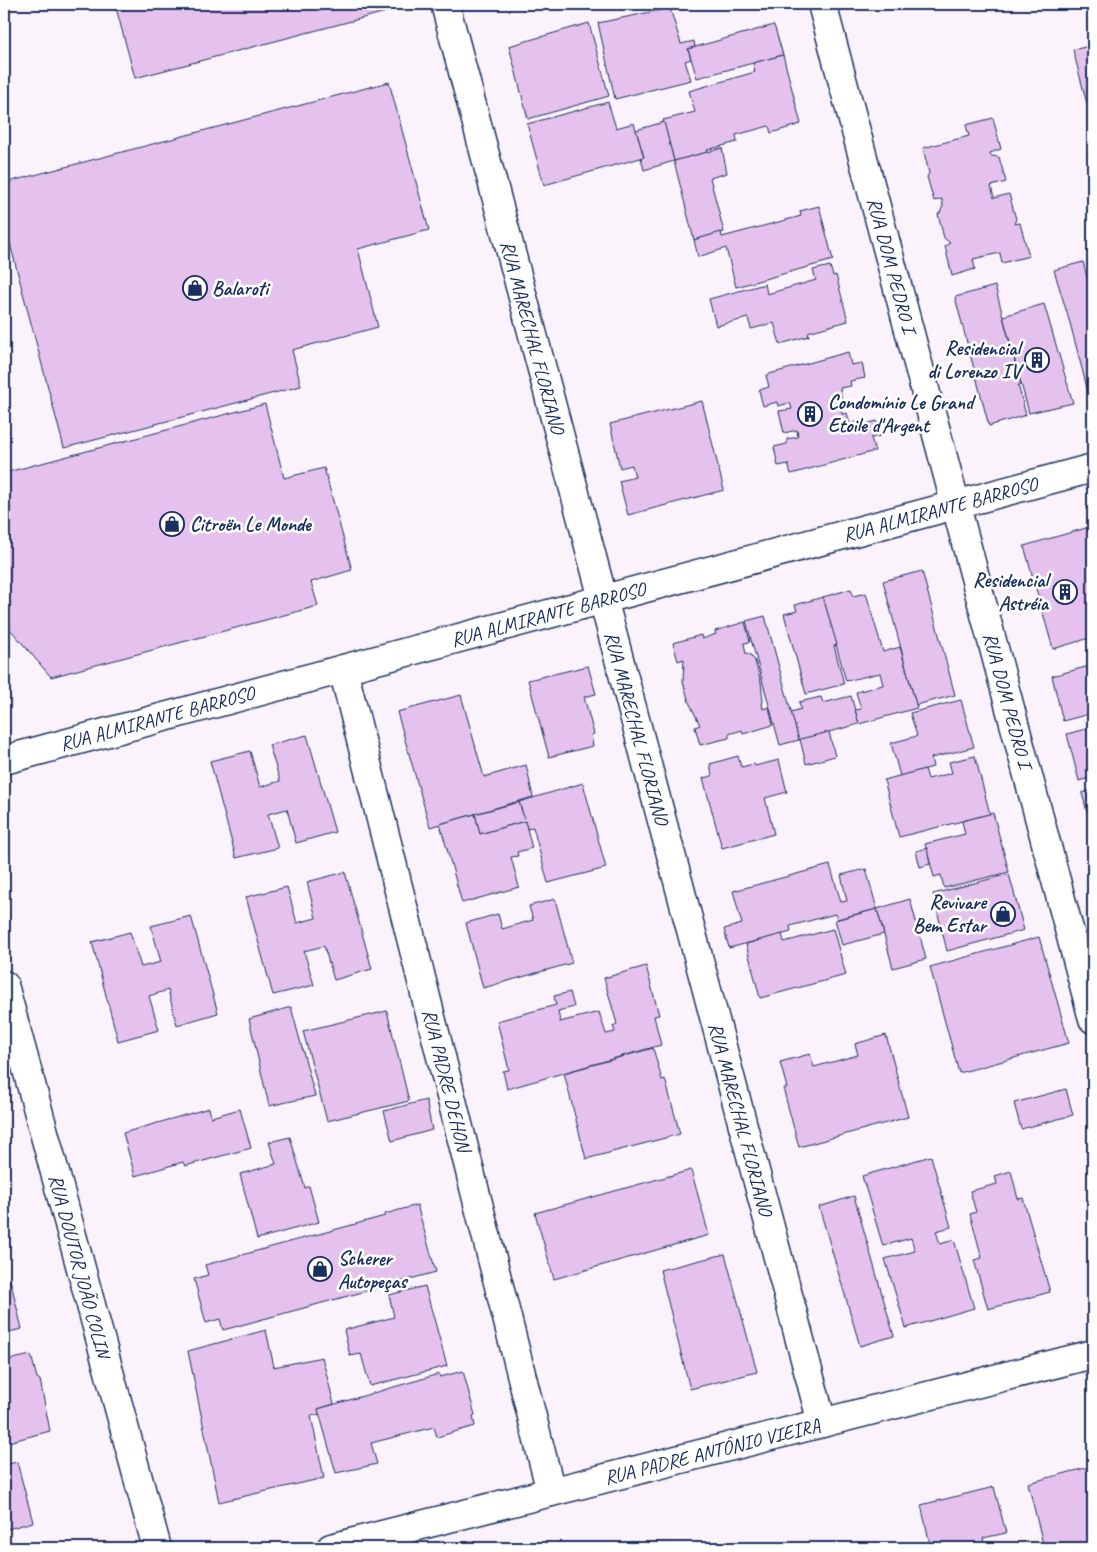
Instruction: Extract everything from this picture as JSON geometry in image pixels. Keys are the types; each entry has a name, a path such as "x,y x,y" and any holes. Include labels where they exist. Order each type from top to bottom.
{"street":[{"name":"RUA MARECHAL FLORIANO","path":"444,4 822,1423"},
{"name":"RUA DOM PEDRO I","path":"822,4 1093,1019"},
{"name":"RUA ALMIRANTE BARROSO","path":"4,760 1093,468"},
{"name":"RUA PADRE DEHON","path":"343,669 551,1492"},
{"name":"RUA DOUTOR JOÃO COLIN","path":"4,984 157,1548"},
{"name":"RUA PADRE ANTÔNIO VIEIRA","path":"331,1548 1093,1354"}],"building":[{"path":"115,4 396,4 397,9 135,78"},
{"path":"670,8 681,44 694,41 695,47 688,49 691,59 685,61 691,80 615,99 598,23"},
{"path":"589,23 609,96 528,119 509,46"},
{"path":"774,25 783,55 697,78 688,49"},
{"path":"1093,45 1093,127 1073,50"},
{"path":"783,55 801,124 771,133 769,126 736,135 737,142 674,161 663,120 695,112 689,91 755,72 753,63"},
{"name":"Balaroti","path":"389,82 429,230 358,249 378,327 292,350 301,386 64,448 4,221 4,183"},
{"path":"608,102 616,128 634,123 644,157 544,185 527,124"},
{"path":"993,118 1001,149 990,153 991,156 999,157 1006,182 991,186 994,198 1009,194 1016,219 1014,224 1020,223 1029,256 1002,263 1000,253 973,259 975,269 952,276 945,246 950,243 944,238 938,214 943,206 942,199 934,201 927,177 929,173 923,148 969,136 966,125"},
{"path":"664,122 674,161 644,170 641,158 644,157 636,130"},
{"path":"722,148 727,173 710,178 724,232 694,240 674,161"},
{"path":"819,206 833,260 736,287 726,248 698,257 694,240 721,232 722,237 801,216 800,211"},
{"path":"1083,262 1093,300 1093,402 1091,403 1054,270"},
{"path":"830,266 833,276 836,275 848,321 808,332 809,336 780,344 774,323 751,329 748,318 716,326 709,299 765,284 767,294 816,280 813,270"},
{"path":"995,286 1021,385 1018,385 1026,415 989,426 955,297"},
{"name":"Residencial di Lorenzo IV","path":"1044,304 1073,403 1029,413 1003,316"},
{"name":"Condomínio Le Grand Etoile d'Argent","path":"848,352 851,365 862,363 865,378 850,381 851,386 840,388 842,400 839,401 842,414 847,413 850,424 861,420 862,425 877,421 880,436 871,438 875,451 791,474 788,464 778,466 774,447 787,444 787,439 798,437 797,430 784,433 779,411 792,409 790,403 778,406 777,402 763,406 759,390 769,387 766,375"},
{"path":"702,401 724,490 628,515 619,481 635,477 632,465 620,468 610,424"},
{"name":"Citroën Le Monde","path":"265,404 284,478 324,468 352,570 311,582 318,606 51,677 4,622 4,473"},
{"name":"Residencial Astréia","path":"1093,526 1093,637 1053,649 1024,546"},
{"path":"922,571 955,695 916,705 883,581"},
{"path":"851,589 853,596 866,593 883,652 900,647 917,708 859,724 855,710 861,709 856,692 883,685 880,673 846,681 823,597"},
{"path":"823,597 837,645 834,646 844,684 806,694 784,614 797,611 795,605"},
{"path":"765,616 799,740 780,745 746,621"},
{"path":"745,622 750,642 744,643 746,654 749,653 755,661 761,682 763,709 769,707 773,725 743,734 742,730 729,734 729,738 700,745 695,727 700,725 689,702 683,682 684,659 678,661 673,643 701,635 702,639 716,634 715,631"},
{"path":"1093,665 1093,713 1063,721 1052,676"},
{"path":"588,666 596,694 584,697 594,734 591,735 593,746 549,757 528,680"},
{"path":"461,695 484,777 526,765 533,797 430,827 397,712"},
{"path":"851,696 859,724 799,740 791,712 801,709 799,702 821,697 823,703"},
{"path":"961,700 974,747 931,758 933,767 900,776 891,743 917,736 910,713"},
{"path":"1093,727 1093,777 1079,781 1067,734"},
{"path":"829,732 835,756 806,764 800,739"},
{"path":"307,735 335,832 296,843 287,809 268,814 278,848 236,858 210,761 250,751 260,787 280,781 269,745"},
{"path":"738,756 741,767 754,764 755,766 779,760 787,792 765,798 774,834 722,848 703,778 712,776 710,764"},
{"path":"975,756 990,814 899,837 884,780 925,769 928,779 952,773 949,762"},
{"path":"583,783 606,868 548,883 533,827 527,829 519,802"},
{"path":"1093,790 1093,835 1082,793"},
{"path":"519,802 525,821 480,834 475,814"},
{"path":"993,813 1009,872 944,888 941,875 934,877 925,844 965,834 962,821"},
{"path":"475,814 480,834 525,821 532,848 517,852 518,856 511,857 519,887 462,903 440,824"},
{"path":"927,848 930,864 920,867 916,851"},
{"path":"830,865 841,902 847,901 841,875 866,869 877,909 837,919 835,914 790,926 791,932 729,948 724,929 742,924 733,891"},
{"path":"345,872 372,969 334,980 324,946 304,951 314,985 273,995 246,897 287,887 297,923 316,918 307,882"},
{"path":"1009,874 1024,930 947,951 933,894"},
{"path":"555,899 572,963 483,988 466,923 498,914 502,929 533,920 529,906"},
{"path":"910,899 926,959 893,968 877,909"},
{"path":"877,909 884,934 842,945 835,920"},
{"path":"191,916 218,1013 177,1025 168,990 149,996 159,1030 118,1041 92,942 130,932 141,967 161,962 151,926"},
{"path":"833,929 846,975 760,998 746,944 782,934 784,942"},
{"path":"1039,937 1069,1043 959,1073 930,967"},
{"path":"646,966 659,1015 654,1016 661,1045 507,1089 503,1071 509,1070 497,1021 556,1005 554,996 570,992 574,1007 558,1011 560,1022 599,1012 606,1034 615,1032 613,1026 617,1024 604,978"},
{"path":"291,1007 315,1096 269,1106 249,1019"},
{"path":"387,1011 409,1101 327,1121 303,1031"},
{"path":"886,1035 908,1117 799,1147 783,1088 787,1088 780,1062 810,1054 814,1067 858,1055 855,1044"},
{"path":"653,1048 662,1080 665,1079 680,1134 586,1159 564,1073"},
{"path":"1066,1089 1073,1115 1021,1129 1014,1103"},
{"path":"426,1100 432,1130 392,1141 384,1111"},
{"path":"209,1108 211,1117 240,1109 251,1148 185,1166 183,1162 135,1176 123,1133"},
{"path":"290,1137 305,1188 309,1186 319,1222 257,1239 240,1174 276,1164 269,1142"},
{"path":"931,1156 951,1227 936,1231 940,1244 954,1240 974,1308 906,1328 885,1259 915,1251 911,1238 883,1246 862,1176"},
{"path":"691,1170 709,1235 554,1279 535,1213"},
{"path":"1011,1171 1018,1199 1023,1198 1050,1292 988,1309 974,1260 982,1258 970,1214 976,1212 970,1191 997,1184 995,1176"},
{"path":"854,1196 894,1336 860,1346 819,1207"},
{"name":"Scherer Autopeças","path":"417,1205 436,1272 223,1330 220,1319 206,1323 194,1279 208,1275 205,1265 385,1216 385,1214"},
{"path":"725,1254 757,1372 690,1389 660,1270"},
{"path":"10,1279 22,1329 4,1333 4,1280"},
{"path":"425,1286 447,1366 370,1386 361,1354 350,1356 344,1330 394,1317 389,1295"},
{"path":"266,1330 274,1367 322,1357 334,1404 318,1409 320,1414 311,1416 324,1478 219,1502 188,1351"},
{"path":"31,1355 37,1378 40,1380 50,1431 5,1443 4,1361"},
{"path":"463,1371 475,1415 473,1416 475,1426 437,1437 434,1427 371,1443 377,1464 336,1473 318,1409 439,1374 440,1377"},
{"path":"17,1462 33,1522 4,1530 4,1465"},
{"path":"1093,1466 1093,1548 1044,1548 1028,1483"},
{"path":"994,1487 1006,1533 983,1538 985,1548 931,1548 921,1505"}],"place":[{"name":"Balaroti","path":"195,288"},
{"name":"Residencial di Lorenzo IV","path":"1037,360"},
{"name":"Condomínio Le Grand Etoile d'Argent","path":"810,414"},
{"name":"Citroën Le Monde","path":"172,524"},
{"name":"Residencial Astréia","path":"1065,592"},
{"name":"Revivare Bem Estar","path":"1003,914"},
{"name":"Scherer Autopeças","path":"320,1269"}]}
